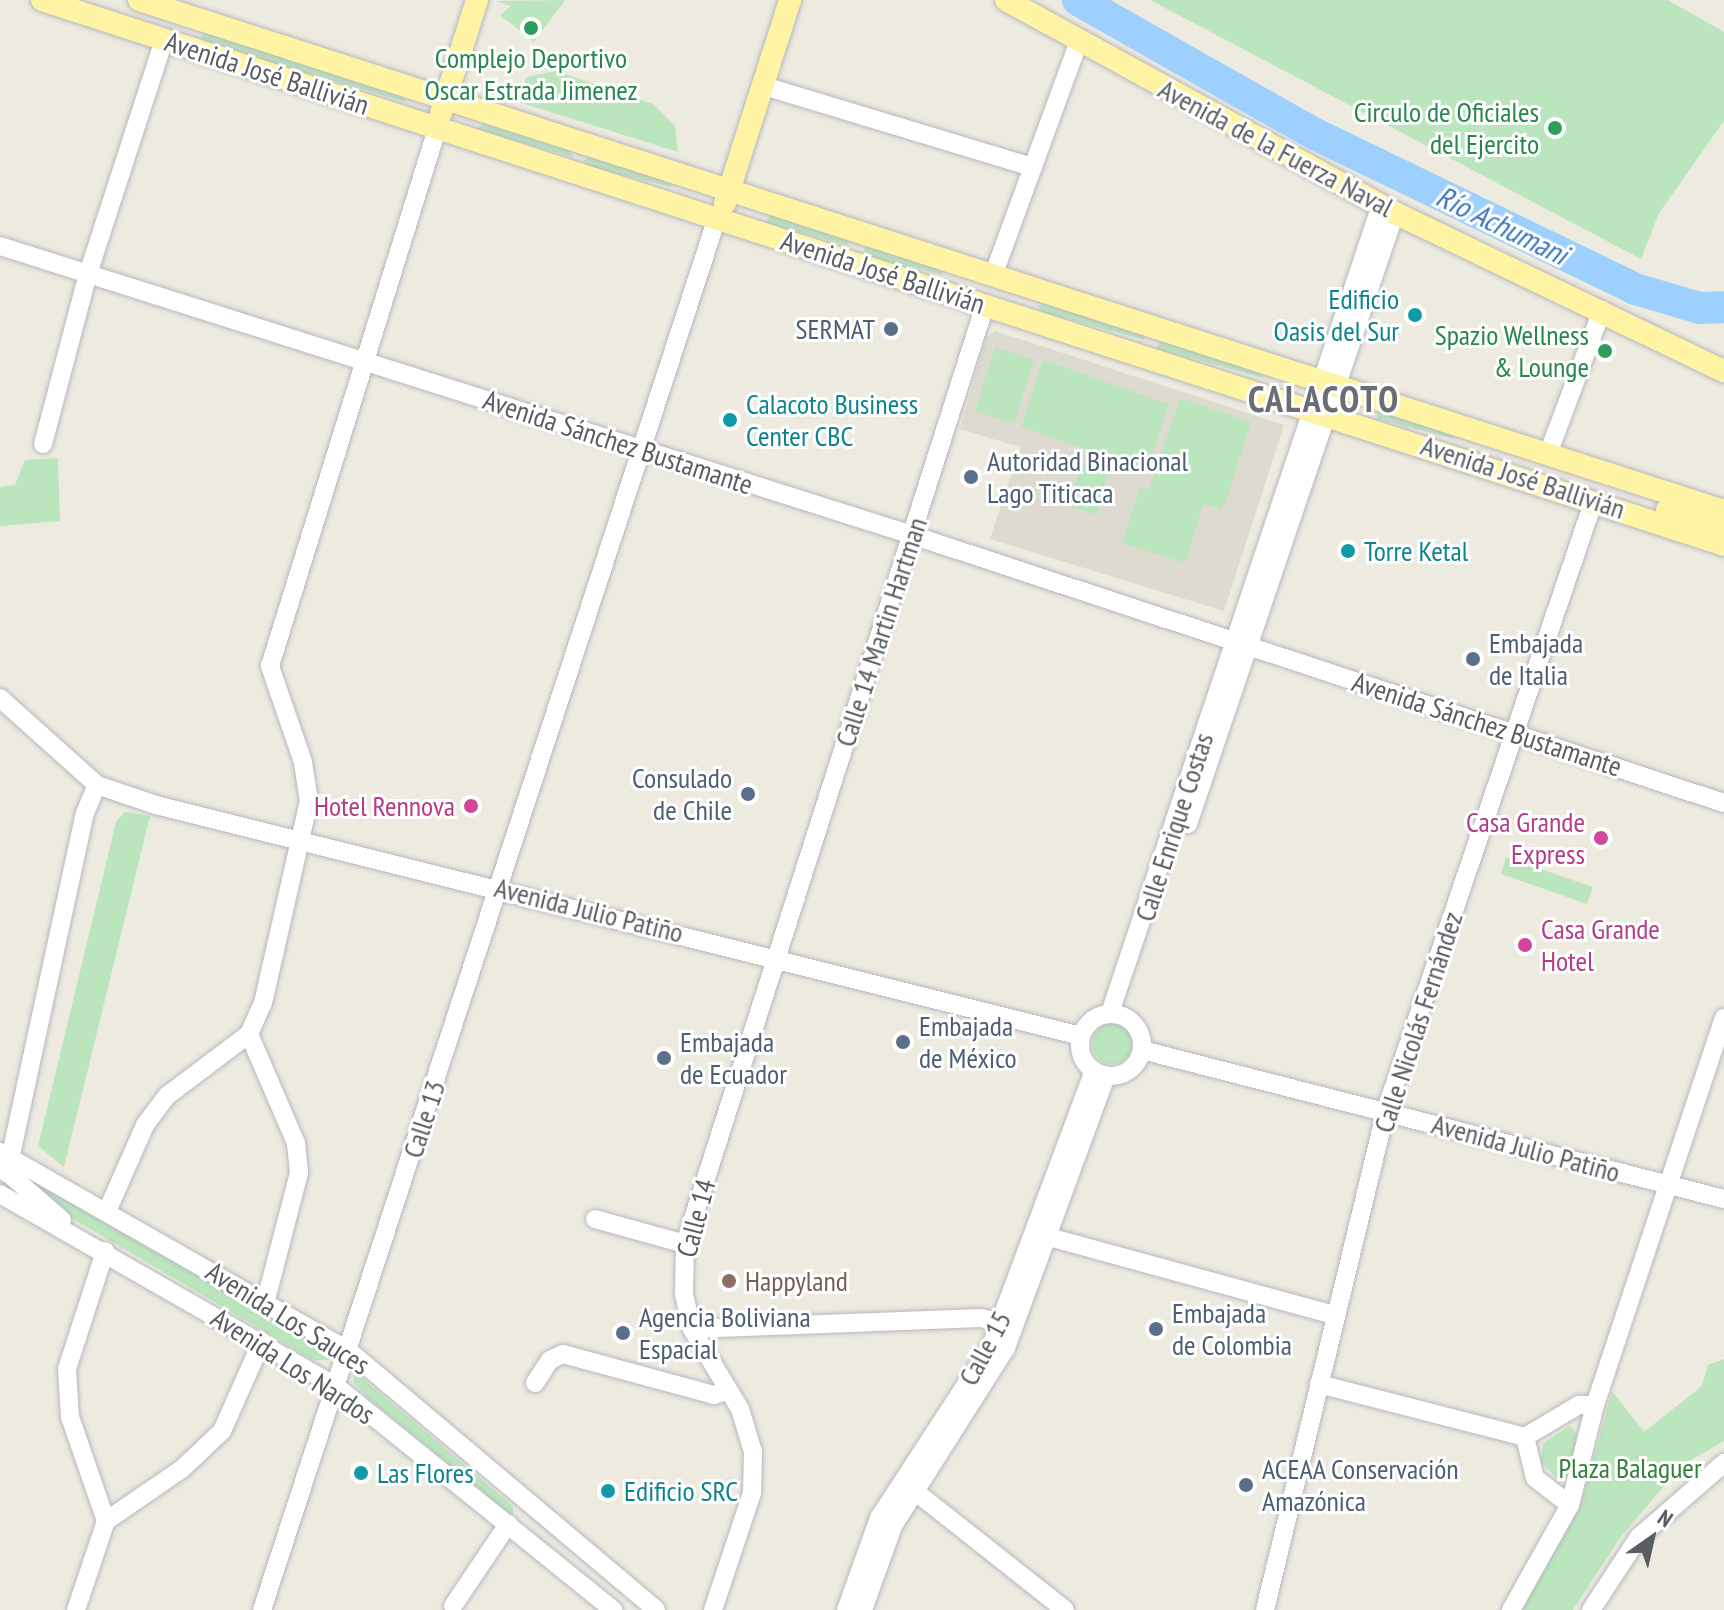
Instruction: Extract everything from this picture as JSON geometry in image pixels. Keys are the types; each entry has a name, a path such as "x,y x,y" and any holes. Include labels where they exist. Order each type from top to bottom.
{"main road":[{"name":"Avenida José Ballivián","path":"42,0 1594,500 1724,545"},
{"name":"Avenida José Ballivián","path":"139,0 174,5 446,101 1724,511"},
{"path":"437,129 477,0"},
{"path":"717,218 731,190 790,0"},
{"name":"Avenida de la Fuerza Naval","path":"1006,0 1388,209 1682,347 1724,371"},
{"path":"1682,347 1724,350"},
{"path":"1513,474 1531,468 1724,523"}],"street":[{"path":"43,444 88,274 164,40"},
{"path":"993,276 1079,41"},
{"path":"764,86 1033,167"},
{"path":"108,1209 131,1151 168,1095 249,1034 263,1003 309,801 303,762 270,666 437,129"},
{"path":"1318,412 1388,209"},
{"name":"Calle 13","path":"337,1387 717,218"},
{"name":"Avenida Sánchez Bustamante","path":"0,246 912,535 1724,803"},
{"name":"Calle 14 Martin Hartman","path":"776,958 985,305"},
{"path":"1548,454 1602,310"},
{"name":"Calle Enrique Costas","path":"1116,1015 1318,412"},
{"name":"Calle Nicolás Fernández","path":"1265,1610 1386,1110 1594,500"},
{"path":"0,698 97,785 85,813 3,1161 73,1231"},
{"name":"Avenida Julio Patiño","path":"97,785 1081,1036"},
{"name":"Calle 14","path":"713,1610 743,1524 754,1471 749,1430 692,1329 684,1293 685,1244 776,958"},
{"path":"1116,1015 1136,1027 1142,1050 1126,1073 1100,1074 1082,1055 1081,1036 1093,1020 1116,1015"},
{"path":"1511,1610 1570,1505 1595,1405 1724,1018"},
{"path":"249,1034 296,1143 299,1173 266,1300"},
{"name":"Avenida Julio Patiño","path":"1142,1050 1724,1199"},
{"name":"Calle 15","path":"846,1610 867,1540 909,1487 1008,1325 1049,1237 1100,1074"},
{"name":"Calle 15","path":"1008,1325 1100,1074"},
{"name":"Avenida Los Sauces","path":"3,1161 108,1209 350,1352 656,1610"},
{"path":"4,1201 73,1231"},
{"path":"595,1219 685,1244"},
{"name":"Avenida Los Nardos","path":"73,1231 337,1387 613,1610"},
{"path":"1049,1237 1335,1315"},
{"path":"105,1251 71,1346 66,1389 106,1521"},
{"path":"692,1329 981,1318 1008,1325"},
{"path":"76,1610 106,1521 213,1441 235,1411 262,1341"},
{"path":"535,1383 550,1360 563,1354 714,1395 727,1391"},
{"path":"1319,1384 1525,1437 1562,1412 1595,1405"},
{"path":"262,1610 337,1387"},
{"path":"1525,1437 1535,1478 1570,1505"},
{"path":"1591,1610 1639,1537 1724,1463"},
{"path":"909,1487 1065,1610"},
{"name":"Calle 15","path":"863,1610 885,1542 909,1487"},
{"path":"453,1606 508,1524"}],"shaded area":[{"path":"995,331 1284,425 1224,611 990,539 1020,447 960,429 986,338"}],"green space":[{"name":"Complejo Deportivo Oscar Estrada Jimenez","path":"565,0 534,42 500,15 511,6 496,1"},
{"name":"Circulo de Oficiales del Ejercito","path":"1150,0 1668,0 1724,32 1724,121 1659,213 1641,259"},
{"path":"207,33 403,96 405,102 204,42 201,36"},
{"path":"556,71 653,104 675,126 678,152 515,101 527,77"},
{"path":"483,123 570,151 573,157 477,130"},
{"path":"590,157 669,181 672,187 587,167 584,160"},
{"path":"769,213 847,240 849,246 767,223"},
{"path":"865,246 940,270 943,275 863,255"},
{"path":"1045,303 1142,334 1145,340 1042,312 1038,306"},
{"path":"1160,340 1261,372 1264,378 1157,349"},
{"path":"995,347 1034,360 1014,424 975,411"},
{"path":"1043,360 1169,404 1147,470 1021,427"},
{"path":"1180,398 1251,422 1227,498 1221,509 1204,504 1185,563 1122,543 1140,487 1149,490"},
{"path":"1377,411 1451,433 1454,439 1377,419"},
{"path":"58,458 60,521 0,526 0,487 15,485 25,460"},
{"path":"1082,462 1108,470 1097,515 1069,506"},
{"path":"125,812 150,816 64,1167 38,1146 116,822"},
{"path":"1506,857 1593,887 1587,904 1501,874"},
{"path":"1112,1024 1126,1030 1132,1044 1126,1058 1112,1064 1098,1058 1092,1044 1098,1030"},
{"path":"25,1174 332,1354 331,1360 313,1360 70,1217"},
{"name":"Plaza Balaguer","path":"1724,1359 1724,1441 1681,1466 1620,1538 1573,1610 1522,1610 1582,1500 1612,1391 1644,1432 1702,1386 1708,1365"},
{"path":"354,1371 513,1506 513,1517 367,1397 353,1382"},
{"path":"1570,1426 1577,1434 1568,1474 1559,1481 1541,1462 1543,1443"}],"waterway":[{"name":"Río Achumani","path":"1078,0 1317,135 1635,289 1700,308 1724,307"}],"place":[{"name":"Complejo Deportivo Oscar Estrada Jimenez","path":"531,28"},
{"name":"Circulo de Oficiales del Ejercito","path":"1555,128"},
{"name":"Edificio Oasis del Sur","path":"1415,315"},
{"name":"SERMAT","path":"891,329"},
{"name":"Spazio Wellness & Lounge","path":"1605,351"},
{"name":"Calacoto Business Center CBC","path":"730,420"},
{"name":"Autoridad Binacional Lago Titicaca","path":"971,477"},
{"name":"Torre Ketal","path":"1348,551"},
{"name":"Embajada de Italia","path":"1473,659"},
{"name":"Consulado de Chile","path":"748,794"},
{"name":"Hotel Rennova","path":"471,806"},
{"name":"Casa Grande Express","path":"1601,838"},
{"name":"Casa Grande Hotel","path":"1525,945"},
{"name":"Embajada de México","path":"903,1042"},
{"name":"Embajada de Ecuador","path":"664,1058"},
{"name":"Happyland","path":"729,1281"},
{"name":"Embajada de Colombia","path":"1156,1329"},
{"name":"Agencia Boliviana Espacial","path":"623,1333"},
{"name":"Las Flores","path":"361,1473"},
{"name":"ACEAA Conservación Amazónica","path":"1246,1485"},
{"name":"Edificio SRC","path":"608,1491"}],"district":[{"name":"CALACOTO","path":"1324,399"}]}
